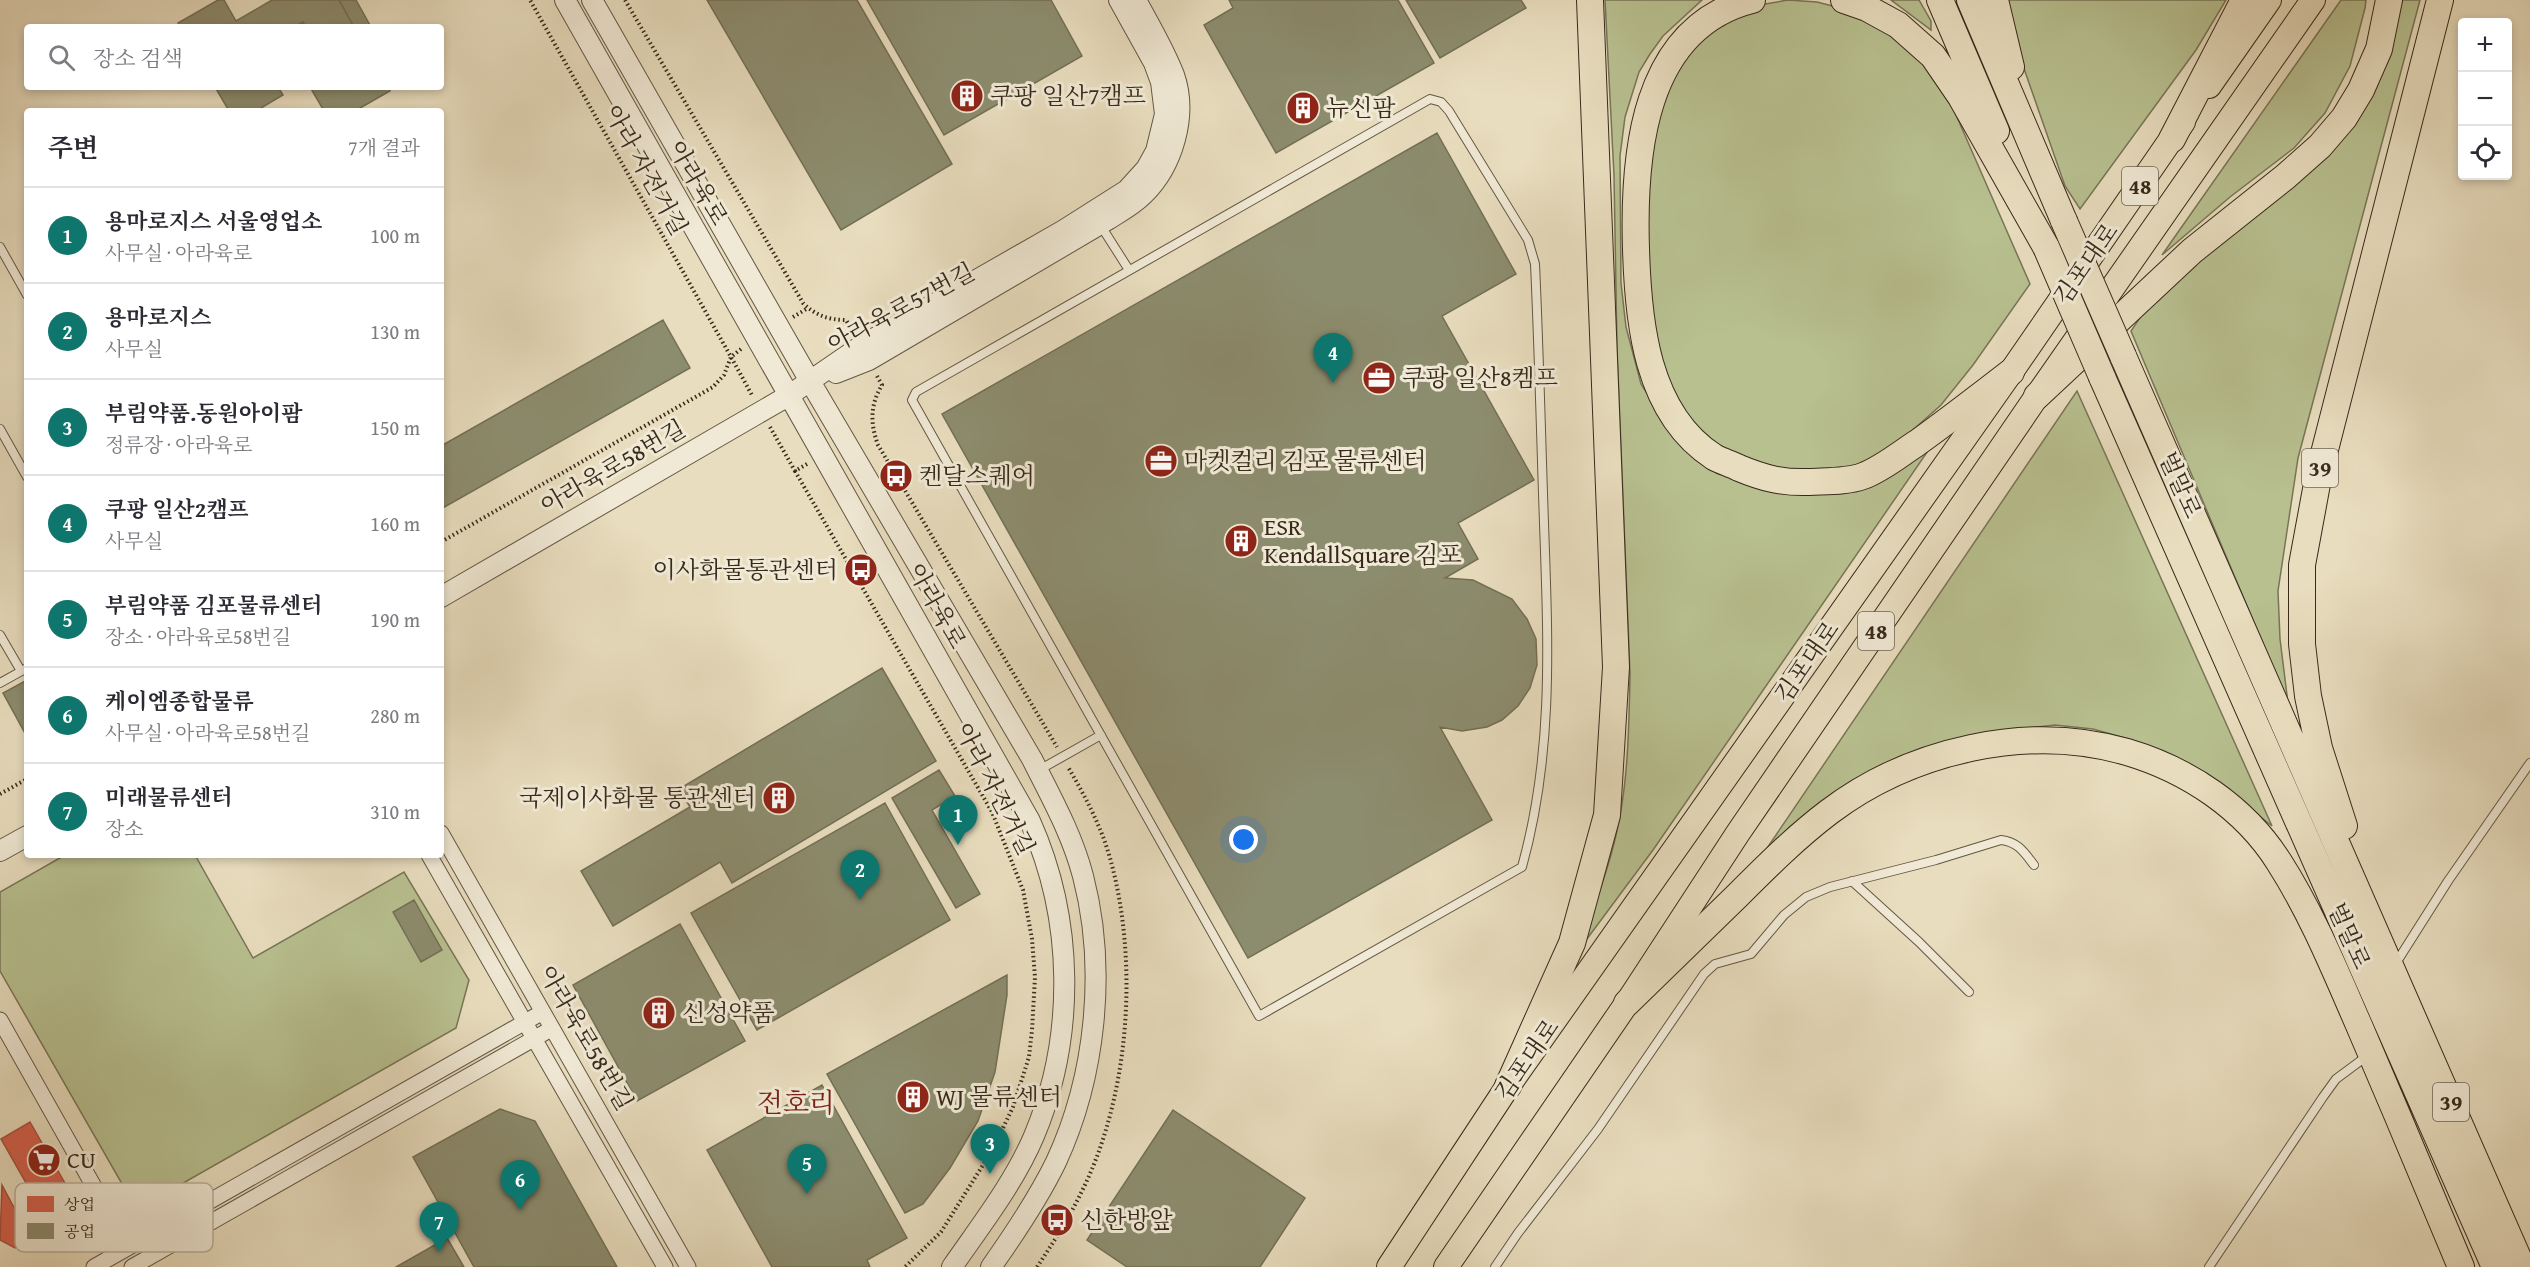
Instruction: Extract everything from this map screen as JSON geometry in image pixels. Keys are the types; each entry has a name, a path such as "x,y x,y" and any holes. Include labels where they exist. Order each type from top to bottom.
{"highway":[{"path":"1508,1086 1572,943 1607,815 1616,667 1590,0"},
{"path":"1752,0 1739,3 1710,18 1681,45 1663,73 1647,109 1639,147 1634,197 1637,306 1647,359 1666,402 1685,431 1714,457 1753,474 1786,483 1862,476 1908,449 2011,372"},
{"path":"1844,0 1867,8 1898,25 1933,56 1961,98 2046,248"},
{"name":"벌말로","path":"1940,0 2102,377 2495,1267"},
{"name":"벌말로","path":"1970,0 2064,221 2522,1267"},
{"path":"1995,0 2024,129"},
{"path":"2172,139 2244,0"},
{"path":"2037,396 2192,251 2320,146 2344,118 2361,90 2379,49 2389,0"},
{"name":"39","path":"2378,938 2319,748 2308,696 2302,644 2302,565 2322,462 2440,0"},
{"name":"벌말로","path":"2159,507 2220,674 2417,1134 2463,1267"},
{"path":"1628,1003 1787,846 1831,810 1884,777 1932,759 1974,748 2015,741 2061,741 2107,746 2148,758 2185,775 2219,797 2250,825 2278,861 2306,911 2463,1267"}],"main road":[{"name":"김포대로","path":"1389,1267 1508,1086 2011,372 2269,0"},
{"name":"김포대로","path":"1446,1267 1628,1003 1738,833 2037,396 2313,0"}],"street":[{"name":"아라육로","path":"565,0 1030,821 1047,862 1064,952 1059,1047 1053,1078 1034,1135 1022,1161 952,1267"},
{"name":"아라육로","path":"592,0 811,383 1038,771 1064,823 1083,876 1094,934 1095,1002 1085,1069 1063,1145 1031,1208 992,1267"},
{"name":"아라육로57번길","path":"811,383 861,346 1105,205 1137,181 1156,151 1165,114 1164,98 1154,63 1119,0"},
{"name":"아라육로57번길","path":"811,383 869,360 1100,224 1134,202 1155,181 1172,147 1178,125 1178,92 1174,76 1136,0"},
{"name":"아라육로58번길","path":"444,595 811,383"},
{"path":"0,851 24,838"},
{"name":"아라육로58번길","path":"444,838 541,1013 688,1267"},
{"path":"431,858 665,1267"},
{"path":"213,1199 541,1013"},
{"path":"0,1020 92,1183"},
{"path":"213,1221 551,1029"},
{"path":"94,1267 120,1252"},
{"path":"132,1267 158,1252"}],"lane":[{"path":"1435,100 1445,106 1528,240 1535,264 1548,645 1547,722 1539,799 1522,867 1259,1016 912,400 916,392 1129,270 1425,101 1435,100"},
{"path":"1100,224 1129,270"},
{"path":"0,247 24,290"},
{"path":"0,429 24,472"},
{"path":"0,635 24,670 0,683"},
{"path":"1038,771 1101,735"},
{"name":"벌말로","path":"2392,970 2448,881 2530,763"},
{"path":"1495,1267 1518,1233 1598,1129 1704,975 1715,964 1751,954 1784,915 1806,897 1852,881 1936,860 2001,840 2012,841 2022,849 2034,865"},
{"path":"1852,881 1919,942 1969,992"},
{"path":"2209,1267 2323,1096 2336,1079 2370,1052"}],"path":[{"name":"아라 자전거길","path":"444,540 713,387 724,375 731,357 530,0"},
{"path":"625,0 803,303 818,315 835,320 846,320"},
{"name":"아라 자전거길","path":"795,471 992,812 1023,890 1032,939 1035,977 1029,1057 1013,1107 993,1149 947,1224 905,1267"},
{"path":"0,794 24,780"}],"green space":[{"path":"1605,0 1702,0 1663,36 1639,72 1625,117 1620,156 1621,283 1626,327 1641,384 1670,430 1720,473 1742,483 1791,493 1930,448 1653,850 1578,951 1605,876 1617,830 1627,763 1629,718 1630,674 1617,347 1614,175"},
{"path":"1788,0 1817,2 1848,10 1873,22 1917,52 1946,92 2030,284 1973,365 1941,405 1897,444 1871,461 1836,472 1790,474 1721,448 1683,413 1659,366 1642,272 1648,123 1691,43 1742,8"},
{"path":"1891,0 1919,0 1931,21 1931,30"},
{"path":"2000,0 2226,0 2196,50 2080,209 2065,186"},
{"path":"2341,0 2366,0 2350,66 2325,113 2294,148 2230,197 2162,255"},
{"path":"2391,0 2420,0 2298,458 2278,591 2280,639 2288,703 2131,331 2154,297 2319,152"},
{"path":"2077,391 2272,826 2212,778 2175,757 2132,740 2093,729 2055,725 2000,731 1959,739 1757,863"},
{"path":"60,858 197,858 253,958 404,872 469,980 456,1028 183,1183 122,1183 0,971 0,892"}],"building: 상업":[{"path":"30,1122 65,1183 26,1183 1,1139"},
{"path":"2,1185 15,1209 15,1248 0,1240"}],"building: 공업":[{"path":"218,0 224,0 236,21 272,0 339,0 352,24 304,24 303,22 299,24 178,23"},
{"path":"339,0 356,0 369,24 352,24"},
{"path":"707,0 857,0 952,164 841,230"},
{"name":"쿠팡 일산7캠프","path":"867,0 1051,0 1082,56 944,135"},
{"name":"뉴신팜","path":"1229,0 1398,0 1434,63 1276,153 1204,25 1233,8"},
{"path":"1406,0 1521,0 1526,8 1440,58"},
{"path":"217,90 280,90 283,95 261,108 227,108"},
{"path":"312,90 390,91 360,108 322,108"},
{"name":"ESR KendallSquare 김포","path":"1437,133 1516,274 1442,316 1534,480 1458,523 1478,559 1445,578 1473,580 1512,599 1527,619 1536,639 1537,665 1530,688 1518,706 1502,720 1487,727 1462,731 1440,727 1492,820 1248,958 942,414"},
{"path":"663,320 690,368 444,507 444,444"},
{"name":"국제이사화물 통관센터","path":"882,668 936,761 732,883 720,862 613,926 581,871 690,807 679,789"},
{"path":"24,682 24,732 3,693"},
{"path":"939,770 955,796 932,810 980,894 956,908 892,798"},
{"path":"885,803 950,920 757,1030 691,913"},
{"path":"414,900 442,950 421,962 393,912"},
{"name":"신성약품","path":"680,924 745,1041 637,1101 573,985"},
{"name":"WJ 물류센터","path":"1007,975 1007,995 995,1072 978,1121 950,1168 923,1204 905,1213 827,1074"},
{"path":"822,1085 907,1238 867,1260 870,1267 772,1267 707,1150"},
{"path":"500,1109 535,1121 617,1267 474,1267 413,1157"},
{"path":"1173,1110 1305,1198 1260,1267 1127,1267 1087,1240"},
{"path":"447,1238 464,1267 396,1267"}],"place":[{"name":"쿠팡 일산7캠프","path":"967,96"},
{"name":"뉴신팜","path":"1303,108"},
{"name":"쿠팡 일산8켐프","path":"1379,378"},
{"name":"쿠팡 일산2캠프","path":"1333,383"},
{"name":"마켓컬리 김포 물류센터","path":"1161,461"},
{"name":"켄달스퀘어","path":"896,476"},
{"name":"ESR KendallSquare 김포","path":"1241,541"},
{"name":"이사화물통관센터","path":"861,570"},
{"name":"국제이사화물 통관센터","path":"779,798"},
{"name":"용마로지스 서울영업소","path":"958,845"},
{"name":"용마로지스","path":"860,900"},
{"name":"신성약품","path":"659,1013"},
{"name":"WJ 물류센터","path":"913,1097"},
{"name":"CU","path":"44,1160"},
{"name":"부림약품.동원아이팜","path":"990,1174"},
{"name":"부림약품 김포물류센터","path":"807,1194"},
{"name":"케이엠종합물류","path":"520,1210"},
{"name":"신한방앞","path":"1057,1220"},
{"name":"미래물류센터","path":"439,1252"}],"district":[{"name":"전호리","path":"796,1103"}]}
